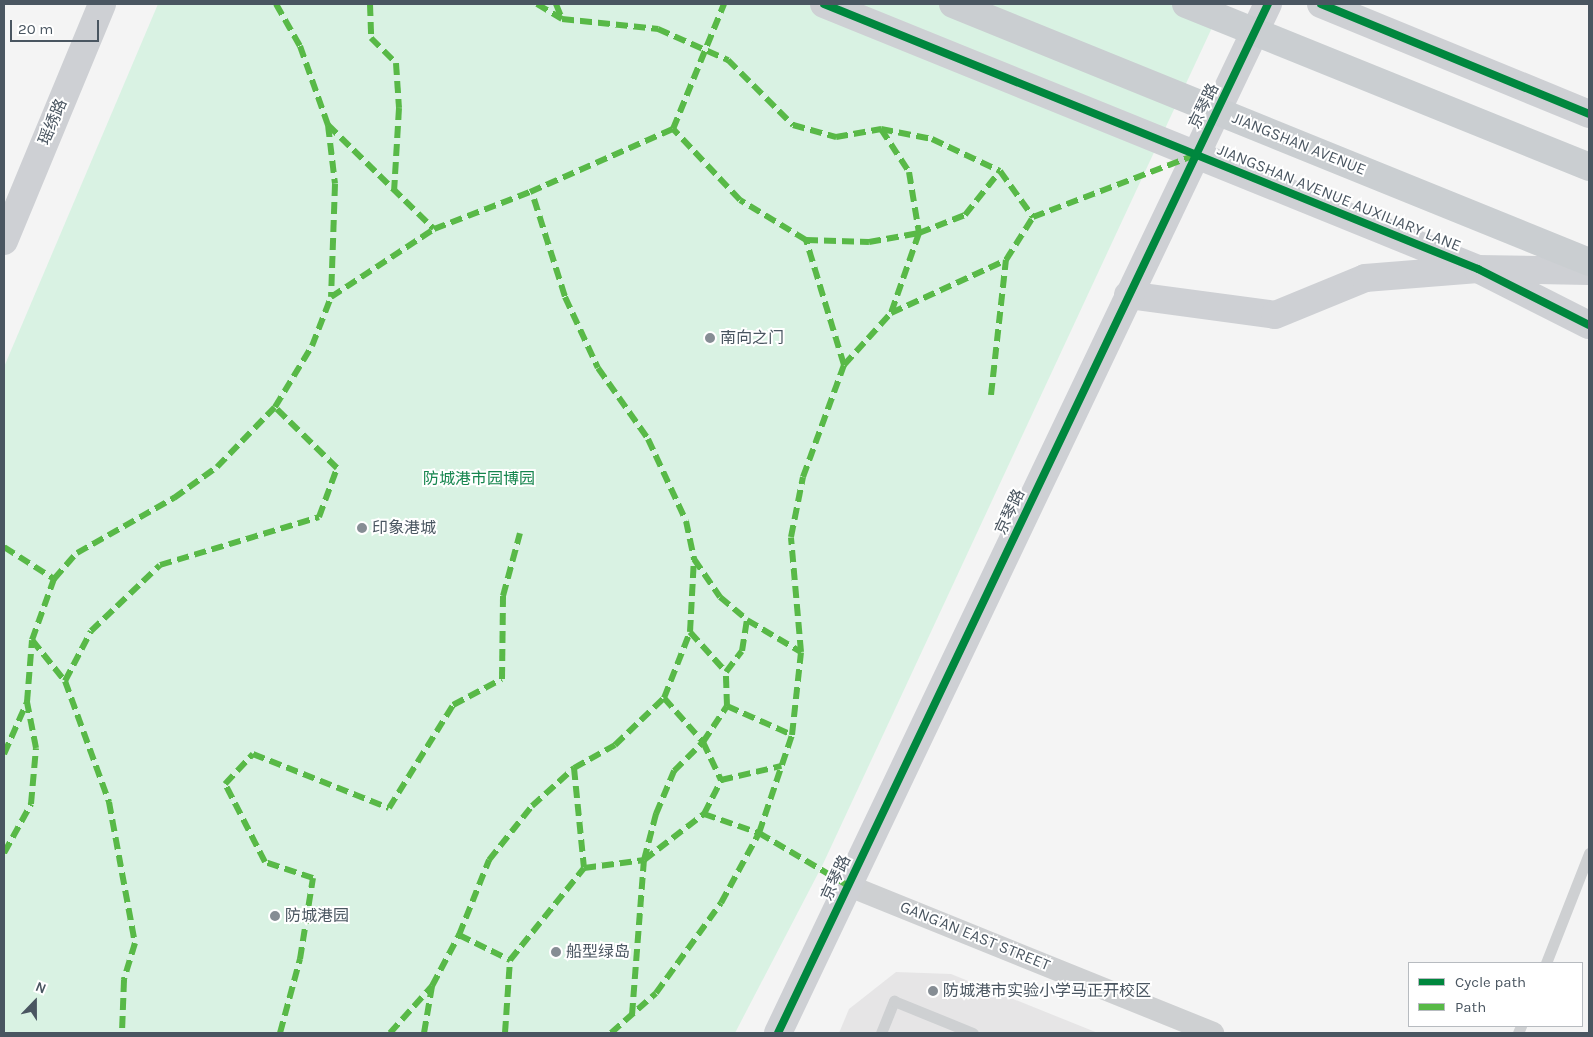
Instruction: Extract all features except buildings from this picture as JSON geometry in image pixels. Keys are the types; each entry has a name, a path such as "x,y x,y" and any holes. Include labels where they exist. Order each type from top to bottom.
{"main road":[{"name":"JIANGSHAN AVENUE","path":"953,4 1589,262"},
{"path":"1186,4 1589,167"}],"street":[{"name":"瑶绣路","path":"4,241 102,4"},
{"name":"JIANGSHAN AVENUE AUXILIARY LANE","path":"824,4 1478,269 1589,325"},
{"name":"京琴路","path":"778,1033 1268,4"},
{"path":"1321,4 1589,114"},
{"path":"1128,295 1275,314 1365,278 1478,269 1589,271"},
{"name":"GANG'AN EAST STREET","path":"847,885 1213,1033"}],"lane":[{"path":"1546,962 1589,853"},
{"path":"881,1033 894,1001 973,1033"}],"shaded area":[{"name":"防城港市实验小学马正开校区","path":"896,972 951,974 1098,1033 839,1033 849,1009"}],"green space":[{"name":"防城港市园博园","path":"158,4 1223,4 823,864 735,1033 4,1033 4,367"}],"marked path":[{"path":"276,4 300,46 328,125 335,184 331,297"},
{"path":"370,4 371,38 396,63 399,108 394,191"},
{"path":"537,4 562,19 658,29 728,60 793,125 836,137 881,129 932,139 1000,171 1033,217 1195,155"},
{"path":"556,4 562,19"},
{"path":"4,754 27,702 32,640 54,579 77,553 174,498 217,467 275,407 312,346 331,297 434,229 530,192 673,129 724,4"},
{"path":"328,125 434,229"},
{"path":"611,1033 656,993 721,903 759,833 792,735 801,652 791,537 803,477 844,365 806,240 740,200 673,129"},
{"path":"881,129 909,172 919,233 891,313"},
{"path":"806,240 869,242 919,233 965,215 1000,171"},
{"path":"534,199 565,297 598,368 648,439 686,521 694,559 720,597 747,620 801,652"},
{"path":"844,365 891,313 1006,260 1033,217"},
{"path":"991,395 1006,260"},
{"path":"65,681 91,631 160,565 319,517 337,468 275,407"},
{"path":"280,1033 300,959 313,878 265,862 225,784 253,754 389,808 453,705 502,679 503,596 520,533"},
{"path":"4,547 54,579"},
{"path":"390,1033 432,986 459,935 489,860 532,806 574,768 615,745 664,698 690,632 694,559"},
{"path":"632,1015 644,860 656,814 674,771 703,742 727,706 726,672 742,651 747,620"},
{"path":"690,632 726,672"},
{"path":"32,640 65,681 109,802 135,943 124,980 122,1033"},
{"path":"664,698 703,742 721,780 781,766"},
{"path":"4,853 31,804 36,748 27,702"},
{"path":"727,706 792,735"},
{"path":"574,768 584,868"},
{"path":"459,935 510,960 584,868 644,860 704,814 721,780"},
{"path":"704,814 759,833 847,885"},
{"path":"505,1033 510,960"},
{"path":"424,1033 432,986"}],"cycle path":[{"path":"824,4 1478,269 1589,325"},
{"path":"778,1033 1268,4"},
{"path":"1321,4 1589,114"}],"place":[{"name":"南向之门","path":"710,338"},
{"name":"印象港城","path":"362,528"},
{"name":"防城港园","path":"275,916"},
{"name":"船型绿岛","path":"556,952"},
{"name":"防城港市实验小学马正开校区","path":"933,991"}]}
